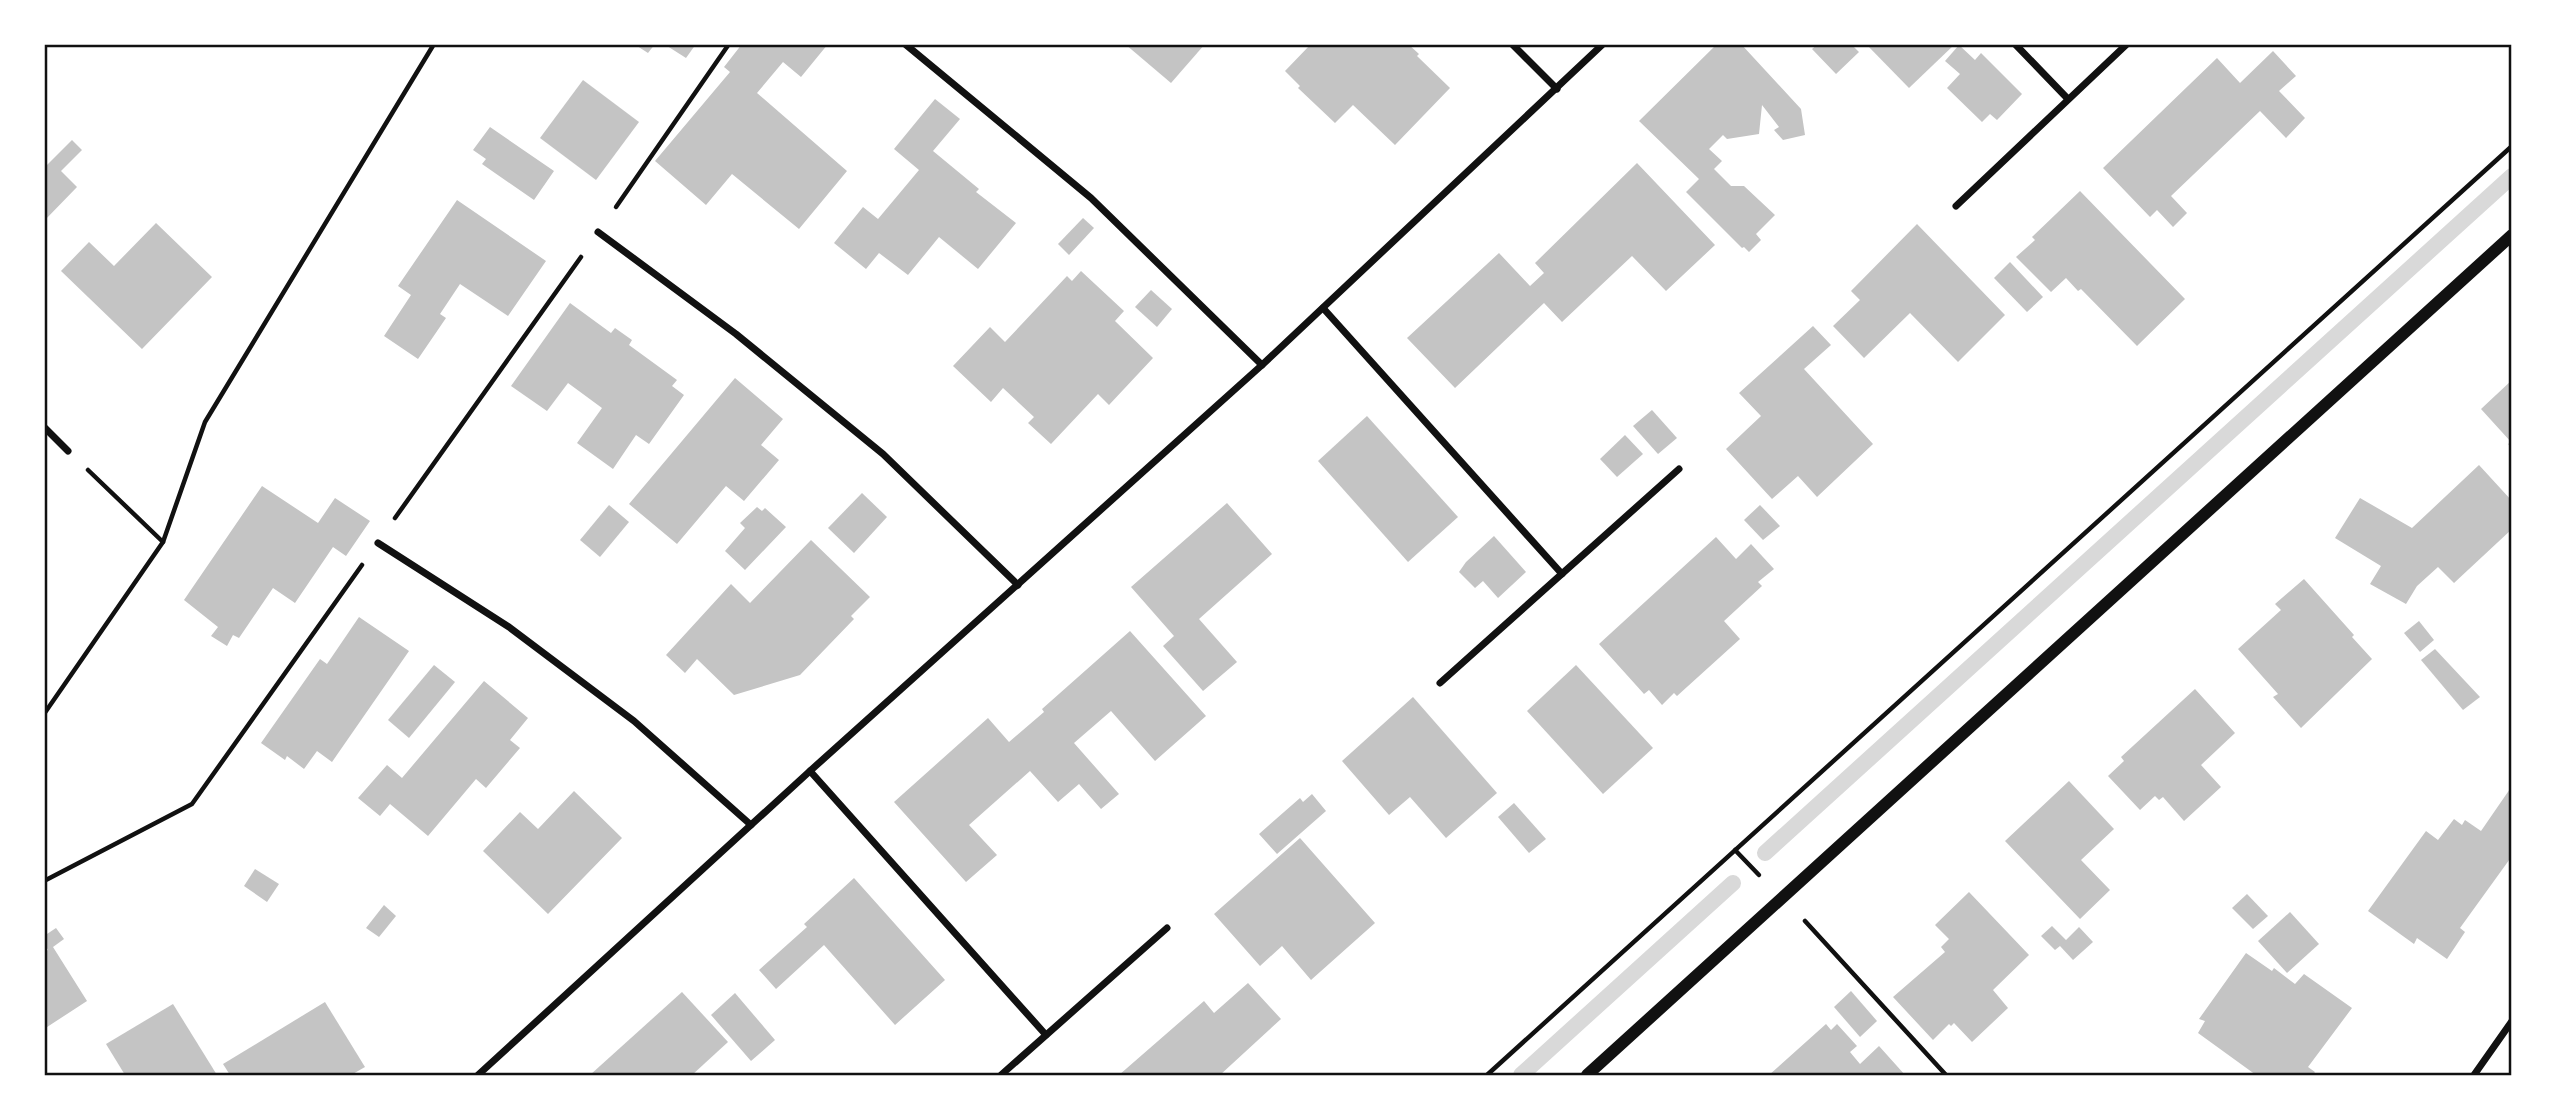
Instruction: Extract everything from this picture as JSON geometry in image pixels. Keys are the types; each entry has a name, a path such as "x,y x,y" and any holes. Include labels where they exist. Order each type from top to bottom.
{"street":[{"path":"905,44 1091,198 1262,365"},
{"path":"1511,44 1557,89"},
{"path":"478,1075 810,771 1262,365 1603,44"},
{"path":"2015,44 2067,99"},
{"path":"1956,206 2127,44"},
{"path":"598,232 736,334 883,454 1018,585"},
{"path":"1587,1075 2512,235"},
{"path":"1323,308 1562,574"},
{"path":"44,428 68,451"},
{"path":"1440,683 1679,469"},
{"path":"377,543 509,627 634,721 751,825"},
{"path":"810,771 1046,1035"},
{"path":"1000,1075 1167,928"},
{"path":"2474,1075 2512,1021"}],"path":[{"path":"44,714 163,542 205,422 434,44"},
{"path":"44,881 192,804 729,44"},
{"path":"1487,1075 2512,146"},
{"path":"68,451 163,542"},
{"path":"1784,898 1946,1075"}],"building":[{"path":"634,44 655,44 648,53"},
{"path":"664,44 696,44 686,58"},
{"path":"742,44 828,44 801,77 783,62 757,93 847,171 799,229 732,174 706,205 655,161 730,72 724,67"},
{"path":"1125,44 1205,44 1171,83"},
{"path":"1311,44 1408,44 1450,88 1395,145 1353,105 1335,123 1298,88 1300,86 1285,71"},
{"path":"1717,44 1741,44 1801,109 1805,135 1783,140 1774,130 1779,127 1762,105 1759,134 1727,139 1723,135 1709,149 1722,161 1714,169 1731,186 1744,186 1775,215 1756,234 1761,240 1749,252 1686,192 1699,179 1639,121"},
{"path":"1818,44 1856,44 1853,46 1859,52 1836,74 1812,49"},
{"path":"1866,44 1955,44 1909,88"},
{"path":"1959,45 1975,60 1981,53 2022,94 1997,120 1990,114 1982,122 1947,88 1960,74 1945,61"},
{"path":"2273,51 2296,76 2279,91 2305,118 2286,138 2260,111 2171,196 2187,213 2173,227 2157,210 2150,217 2103,168 2217,58 2240,83"},
{"path":"583,80 639,122 596,180 540,138"},
{"path":"935,99 960,119 933,151 979,189 976,192 1016,223 978,269 939,237 908,275 879,253 866,269 834,243 863,207 878,219 919,170 894,149"},
{"path":"490,127 554,171 534,200 482,164 486,159 473,150"},
{"path":"72,140 82,150 61,171 77,187 44,221 44,168"},
{"path":"1637,163 1715,245 1666,291 1632,256 1562,322 1544,303 1455,388 1407,338 1499,253 1530,286 1544,273 1535,263"},
{"path":"2080,191 2185,299 2137,346 2081,289 2078,291 2066,278 2051,292 2016,257 2035,240 2032,237"},
{"path":"457,200 546,261 508,316 460,284 440,314 446,318 418,359 384,336 411,295 398,286"},
{"path":"1083,218 1094,228 1069,255 1058,244"},
{"path":"156,223 212,277 142,349 61,271 89,242 114,266"},
{"path":"1917,224 2005,315 1958,362 1910,313 1864,358 1833,326 1860,300 1851,291"},
{"path":"2010,262 2043,297 2027,312 1994,278"},
{"path":"1081,271 1124,311 1115,321 1153,358 1109,405 1098,394 1051,444 1028,423 1034,417 1003,388 991,402 953,366 990,327 1005,342 1067,276 1072,281"},
{"path":"1151,290 1172,309 1157,327 1135,307"},
{"path":"570,303 611,333 615,328 632,340 629,345 677,380 672,386 684,395 649,444 636,435 613,469 577,443 602,408 568,383 547,411 511,386"},
{"path":"1813,326 1831,345 1804,369 1873,444 1817,497 1798,476 1772,499 1726,449 1761,416 1739,393"},
{"path":"735,378 783,419 761,445 779,460 744,501 726,486 677,544 629,504"},
{"path":"2512,380 2512,449 2508,444 2511,442 2481,409"},
{"path":"1652,410 1677,438 1658,454 1633,426"},
{"path":"1367,416 1458,517 1408,562 1318,461"},
{"path":"1625,435 1643,454 1617,477 1600,459"},
{"path":"2479,465 2512,501 2512,529 2454,583 2438,567 2417,586 2406,604 2370,584 2381,566 2335,538 2360,498 2412,528"},
{"path":"262,486 318,523 335,498 370,521 346,556 333,547 295,603 273,588 239,638 233,635 227,646 211,636 218,627 184,600"},
{"path":"862,493 887,517 854,553 828,528"},
{"path":"1227,503 1272,554 1199,619 1237,662 1203,691 1163,646 1174,636 1131,587"},
{"path":"609,505 629,522 600,557 580,540"},
{"path":"1760,505 1780,526 1763,540 1744,520"},
{"path":"757,507 762,511 765,508 786,527 745,570 725,551 745,528 740,523"},
{"path":"1494,536 1526,572 1498,598 1483,581 1475,588 1459,572"},
{"path":"1716,537 1736,559 1751,544 1774,569 1758,582 1762,586 1724,621 1740,639 1677,696 1674,693 1662,705 1649,690 1644,694 1599,644"},
{"path":"811,540 870,597 851,616 854,619 800,675 734,695 697,659 685,673 666,655 731,584 750,603"},
{"path":"2304,579 2372,659 2301,728 2273,697 2278,694 2238,649 2281,610 2275,604"},
{"path":"359,617 409,651 332,762 317,751 304,769 287,756 285,760 261,743 320,659 327,664"},
{"path":"2419,621 2434,640 2420,652 2404,633"},
{"path":"1130,631 1206,716 1155,761 1111,711 1074,743 1119,794 1101,809 1079,784 1058,802 1030,771 969,825 997,855 966,882 894,802 988,718 1009,742"},
{"path":"2435,649 2480,697 2463,710 2421,660"},
{"path":"434,665 455,682 409,738 388,720"},
{"path":"1576,665 1653,748 1603,794 1527,711"},
{"path":"484,681 528,718 510,740 520,748 486,788 476,779 428,836 390,804 380,816 358,798 387,765 402,778"},
{"path":"2195,689 2235,733 2201,765 2221,787 2184,821 2163,797 2159,800 2155,796 2140,810 2108,776 2124,761 2121,757"},
{"path":"1413,697 1497,793 1446,838 1410,797 1389,815 1342,761"},
{"path":"2069,781 2114,829 2081,860 2110,890 2080,919 2005,841"},
{"path":"2512,786 2512,856 2460,928 2465,932 2447,959 2417,938 2414,944 2368,911 2426,831 2438,840 2454,819 2462,825 2465,820 2481,831"},
{"path":"574,791 622,838 548,914 483,851 520,812 538,829"},
{"path":"1312,794 1326,811 1277,854 1259,834 1300,798 1303,802"},
{"path":"1514,803 1546,839 1529,853 1498,817"},
{"path":"1300,838 1375,923 1311,980 1282,946 1260,966 1214,914"},
{"path":"255,869 279,884 267,902 244,886"},
{"path":"854,878 945,980 895,1025 824,945 776,989 759,970 807,927 804,924"},
{"path":"1969,892 2029,955 1993,990 2008,1008 1972,1042 1954,1023 1951,1026 1949,1024 1933,1040 1893,997 1945,952 1941,947 1949,939 1935,925"},
{"path":"2247,894 2268,916 2253,929 2232,908"},
{"path":"384,905 396,916 379,937 366,928"},
{"path":"2290,912 2319,944 2287,973 2258,941"},
{"path":"2052,926 2066,940 2079,927 2093,942 2073,960 2060,946 2055,950 2041,936"},
{"path":"56,928 64,939 53,947 87,1001 44,1029 44,952 48,950 44,936"},
{"path":"2246,953 2272,971 2274,968 2295,984 2304,974 2352,1008 2308,1067 2315,1072 2313,1075 2256,1075 2198,1033 2205,1021 2199,1019"},
{"path":"1248,983 1281,1019 1220,1075 1119,1075 1204,1001 1214,1013"},
{"path":"1851,991 1877,1021 1860,1037 1834,1007"},
{"path":"682,992 728,1042 692,1075 590,1075"},
{"path":"735,993 775,1040 751,1061 711,1015"},
{"path":"325,1002 365,1067 351,1075 230,1075 223,1064"},
{"path":"173,1004 217,1075 125,1075 106,1044"},
{"path":"1826,1024 1831,1030 1837,1024 1857,1046 1850,1052 1860,1064 1879,1046 1905,1075 1769,1075"}],"waterway":[{"path":"1765,853 2512,176"},
{"path":"1521,1075 1733,883"}]}
